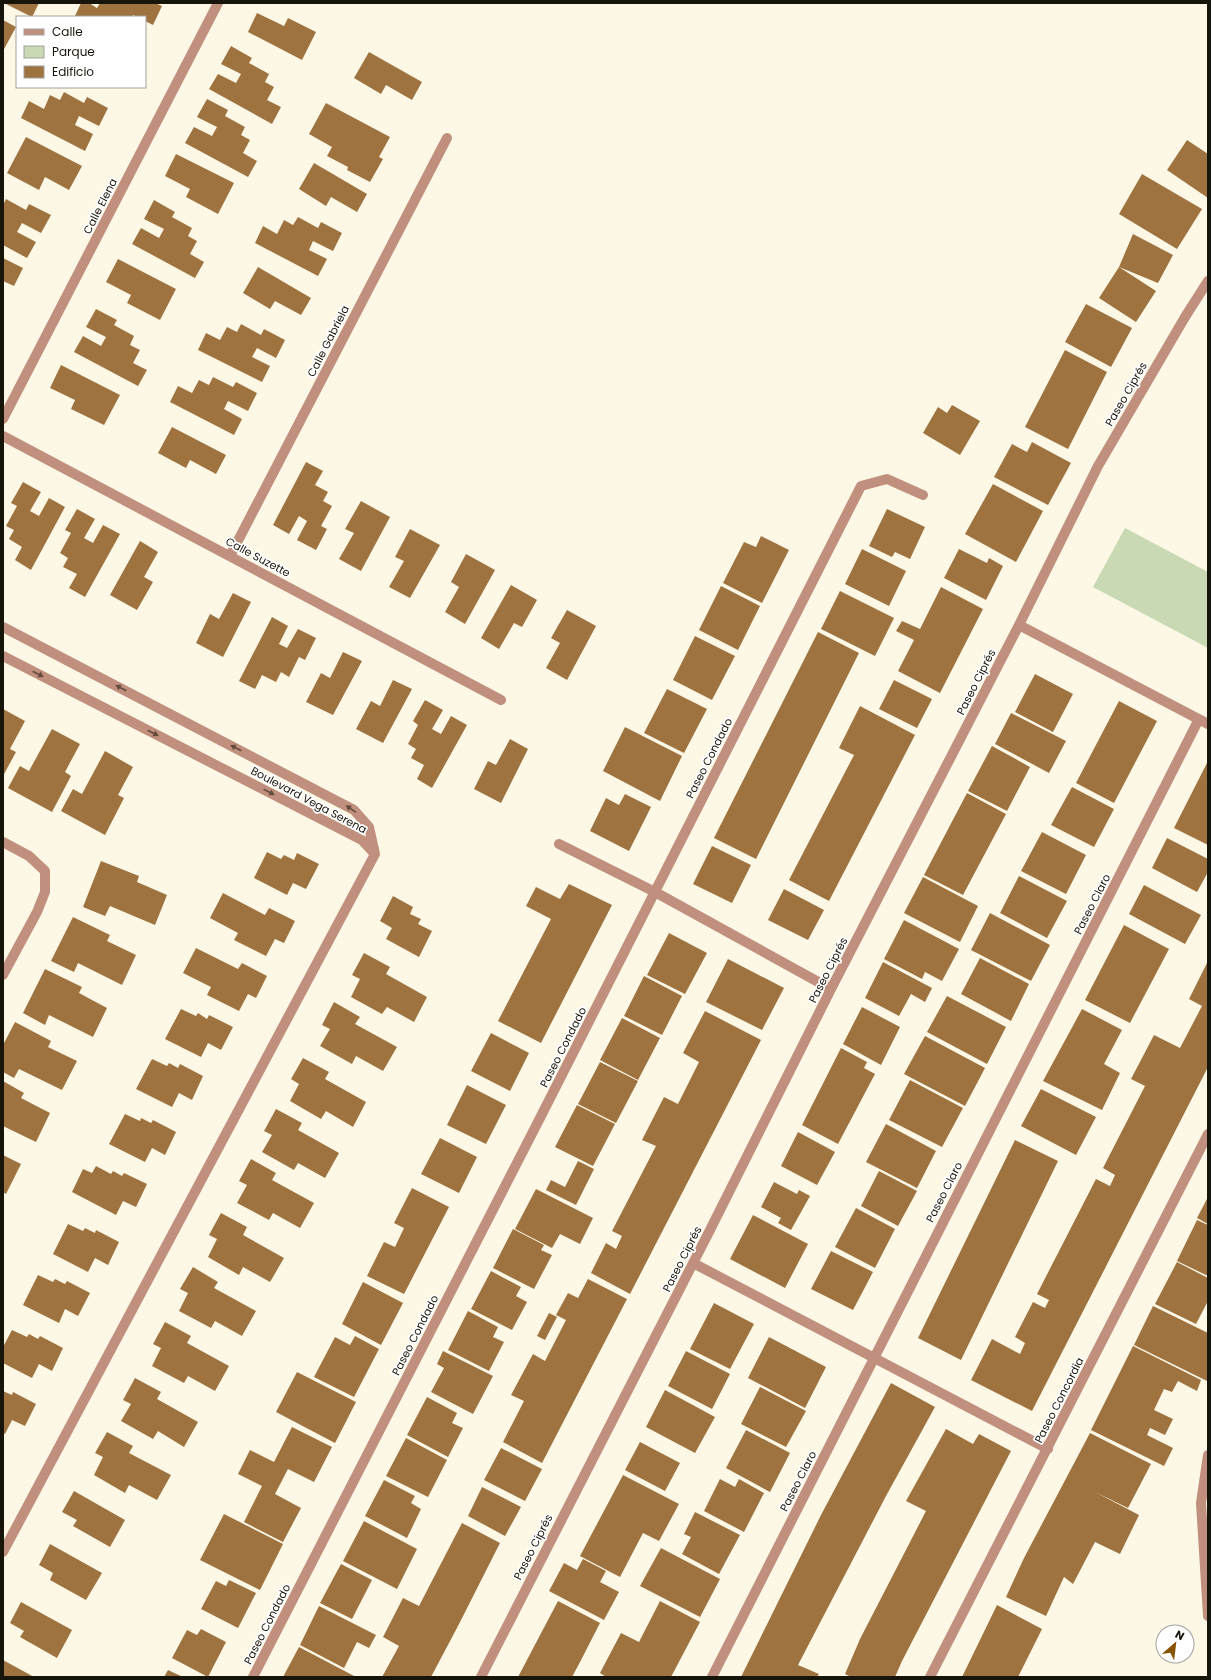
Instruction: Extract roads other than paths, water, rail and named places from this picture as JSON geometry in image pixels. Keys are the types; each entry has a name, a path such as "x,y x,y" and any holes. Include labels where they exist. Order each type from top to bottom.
{"street":[{"name":"Calle Elena","path":"3,420 218,3"},
{"name":"Calle Gabriela","path":"230,556 447,138"},
{"name":"Paseo Ciprés","path":"480,1677 693,1263 831,989 1019,625 1098,466 1185,317 1208,281"},
{"name":"Calle Suzette","path":"3,436 501,700"},
{"name":"Paseo Condado","path":"253,1677 861,486 887,479 923,496"},
{"path":"1019,625 1204,722"},
{"name":"Boulevard Vega Serena","path":"3,627 354,810 369,827 375,854"},
{"name":"Boulevard Vega Serena","path":"3,656 362,840 375,854"},
{"name":"Paseo Claro","path":"712,1677 873,1358 1204,722"},
{"path":"3,842 29,856 45,871 45,892 37,912 3,975"},
{"path":"559,844 655,892 831,989"},
{"path":"3,1552 375,854"},
{"name":"Paseo Concordia","path":"930,1677 1208,1134"},
{"path":"693,1263 1048,1449"},
{"path":"1208,1455 1201,1503 1208,1616"}]}
